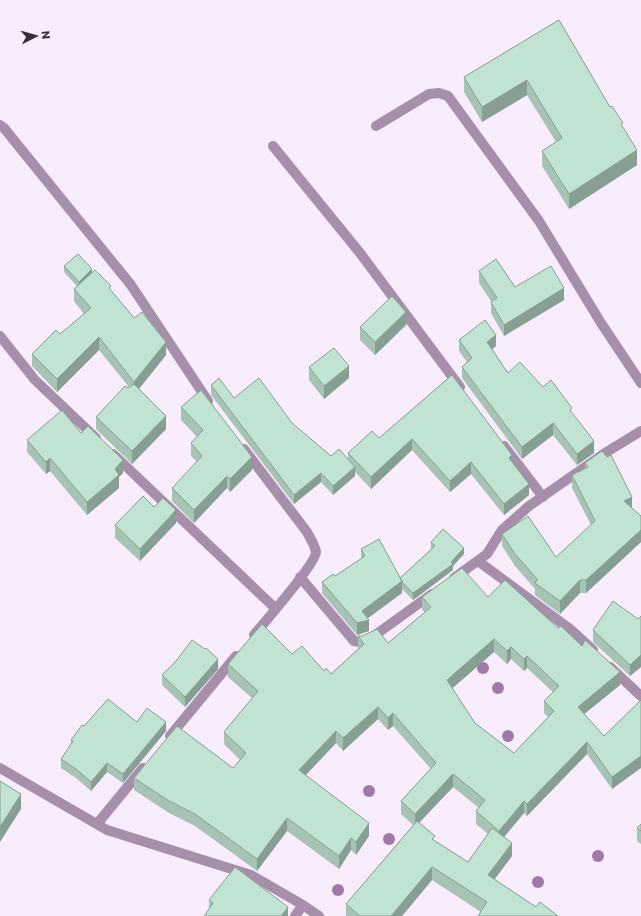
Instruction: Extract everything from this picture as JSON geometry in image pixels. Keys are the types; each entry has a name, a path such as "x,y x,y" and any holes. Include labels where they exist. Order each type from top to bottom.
{"street":[{"path":"376,126 429,94 439,93 448,96 539,221 601,323 641,383"},
{"path":"0,125 131,285 201,392 216,411"},
{"path":"274,146 360,253 468,397"},
{"path":"0,336 35,380 276,609"},
{"path":"300,578 354,641 360,642 371,638 487,554 502,530 529,506 641,430"},
{"path":"500,441 543,497"},
{"path":"163,745 276,609 312,562 316,554 307,532 240,443"},
{"path":"478,561 570,629 641,696"},
{"path":"97,824 148,762"},
{"path":"0,768 107,830 251,875 319,916"},
{"path":"295,916 303,905"}],"building":[{"path":"559,20 610,107 612,106 623,123 621,124 637,150 569,194 542,151 562,138 527,80 482,107 464,77"},
{"path":"78,254 92,269 79,282 64,266"},
{"path":"496,259 515,287 551,266 564,288 504,325 491,302 497,298 479,271"},
{"path":"95,270 111,286 109,288 134,318 142,312 166,342 134,382 99,337 57,379 32,354 56,330 60,334 91,308 74,289"},
{"path":"392,296 406,312 375,342 360,327"},
{"path":"485,320 496,335 487,342 508,373 520,362 543,387 551,380 572,408 570,410 594,441 577,454 553,423 522,447 462,367 472,358 459,340"},
{"path":"334,348 349,366 324,386 309,367"},
{"path":"452,375 512,455 509,458 529,484 504,504 471,462 450,481 412,439 371,477 348,453 372,431 379,438"},
{"path":"219,378 234,398 259,378 292,423 331,456 339,449 355,467 333,486 321,473 294,495 211,385"},
{"path":"134,384 166,416 132,451 96,417 125,386 128,388"},
{"path":"201,390 252,457 230,479 227,476 194,510 172,488 202,456 191,443 203,430 181,407"},
{"path":"62,410 81,433 88,426 123,460 115,469 119,475 87,502 50,458 46,462 27,440"},
{"path":"602,451 607,457 611,455 632,497 624,501 641,516 641,530 586,580 580,580 560,601 536,584 535,582 538,580 515,554 502,534 528,516 556,557 595,521 572,475 588,467 585,463"},
{"path":"143,496 154,507 163,498 176,510 140,549 115,525"},
{"path":"443,529 464,548 451,562 453,564 413,593 400,578 435,546 431,542"},
{"path":"379,539 402,581 362,611 369,620 357,623 322,582 333,574 335,576 365,556 361,549"},
{"path":"462,568 488,597 505,580 558,628 561,626 582,646 585,640 620,672 578,707 604,736 641,700 641,756 612,777 587,742 527,804 524,801 499,831 476,811 485,800 453,774 415,814 401,801 436,763 393,713 388,718 378,707 343,738 336,731 299,770 369,823 356,842 351,838 339,856 287,818 257,859 195,814 169,801 134,778 177,726 233,768 246,753 224,732 258,691 228,664 262,624 292,654 302,646 324,671 326,668 331,674 364,644 358,636 362,636 377,629 388,643 431,607 422,597","holes":["494,639 507,651 511,647 524,659 527,656 559,686 544,701 554,711 514,753 475,723 447,680"]},
{"path":"613,601 638,619 641,616 641,655 630,665 593,630"},
{"path":"192,640 205,649 206,648 218,659 185,697 162,675 176,661"},
{"path":"108,699 137,722 147,708 166,722 123,774 107,763 91,782 61,759 73,741 71,740 82,725 84,726"},
{"path":"0,781 21,794 0,827"},
{"path":"417,821 435,836 432,839 468,862 492,828 512,843 488,875 536,907 540,902 558,916 478,916 487,902 432,867 391,916 360,916 346,904"},
{"path":"641,824 641,831 637,828"},
{"path":"235,867 288,907 281,916 204,916 213,903 209,900"}]}
